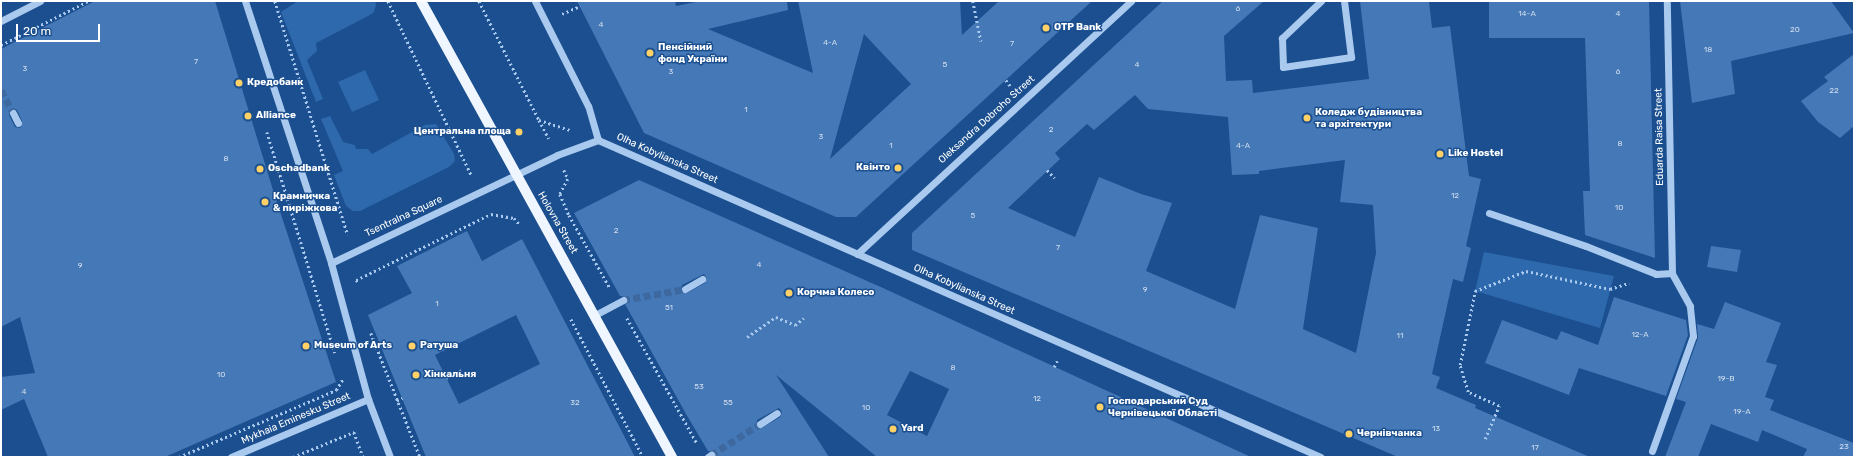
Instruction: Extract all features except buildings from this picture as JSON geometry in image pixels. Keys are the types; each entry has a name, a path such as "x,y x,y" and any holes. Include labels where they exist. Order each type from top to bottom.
{"main road":[{"name":"Holovna Street","path":"421,1 672,457"}],"street":[{"path":"1,21 40,1"},
{"path":"245,1 331,263 368,399 390,457"},
{"path":"535,1 588,106 598,140"},
{"name":"Oleksandra Dobroho Street","path":"857,254 1131,1"},
{"path":"1322,1 1282,38 1283,67 1351,57 1344,1"},
{"name":"Eduarda Raisa Street","path":"1667,1 1672,273"},
{"path":"13,113 18,123"},
{"name":"Tsentralna Square","path":"331,263 557,155 598,140"},
{"name":"Olha Kobylianska Street","path":"598,140 1321,457"},
{"path":"1489,213 1586,246 1656,274 1672,273 1690,306 1693,336 1652,451"},
{"path":"685,289 702,279"},
{"path":"595,315 623,300"},
{"name":"Mykhaia Eminesku Street","path":"231,457 368,399"},
{"path":"760,424 777,413"}],"path":[{"path":"1,45 88,1"},
{"path":"275,1 352,252 358,287"},
{"path":"388,1 479,192 491,214"},
{"path":"479,1 539,120 598,140"},
{"path":"973,1 981,41"},
{"path":"266,131 336,357"},
{"path":"1048,170 1055,178"},
{"path":"356,280 491,214 514,218 523,228"},
{"path":"1485,439 1500,406 1468,392 1460,365 1475,291 1526,271 1610,289"},
{"path":"570,317 643,457"},
{"path":"747,337 776,317 795,325 804,318"},
{"path":"370,331 420,457"},
{"path":"446,378 462,370"},
{"path":"179,457 336,390 343,379 341,372"},
{"path":"397,401 402,398"},
{"path":"293,457 354,432 363,457"}],"shaded area":[{"path":"298,1 375,1 376,4 374,12 370,15 316,43 317,51 307,60 323,99 316,102 281,12"},
{"path":"365,70 379,100 352,112 338,82"},
{"path":"330,116 343,142 355,145 356,149 368,149 372,154 425,125 436,124 454,154 455,161 449,167 360,211 353,211 346,206 334,175 343,171 321,119"},
{"path":"1484,252 1614,276 1600,328 1475,291"}],"tunnel":[{"path":"1,90 13,113"},
{"path":"623,300 685,289"},
{"path":"711,455 760,424"}],"place":[{"name":"OTP Bank","path":"1046,28"},
{"name":"Пенсійний фонд України","path":"650,53"},
{"name":"Кредобанк","path":"239,83"},
{"name":"Alliance","path":"248,116"},
{"name":"Коледж будівництва та архітектури","path":"1307,118"},
{"name":"Центральна площа","path":"519,132"},
{"name":"Like Hostel","path":"1440,154"},
{"name":"Квінто","path":"898,168"},
{"name":"Oschadbank","path":"260,169"},
{"name":"Крамничка & пиріжкова","path":"265,202"},
{"name":"Корчма Колесо","path":"789,293"},
{"name":"Museum of Arts","path":"306,346"},
{"name":"Ратуша","path":"412,346"},
{"name":"Хінкальня","path":"416,375"},
{"name":"Господарський Суд Чернівецької Області","path":"1100,407"},
{"name":"Yard","path":"893,429"},
{"name":"Чернівчанка","path":"1349,434"}]}
